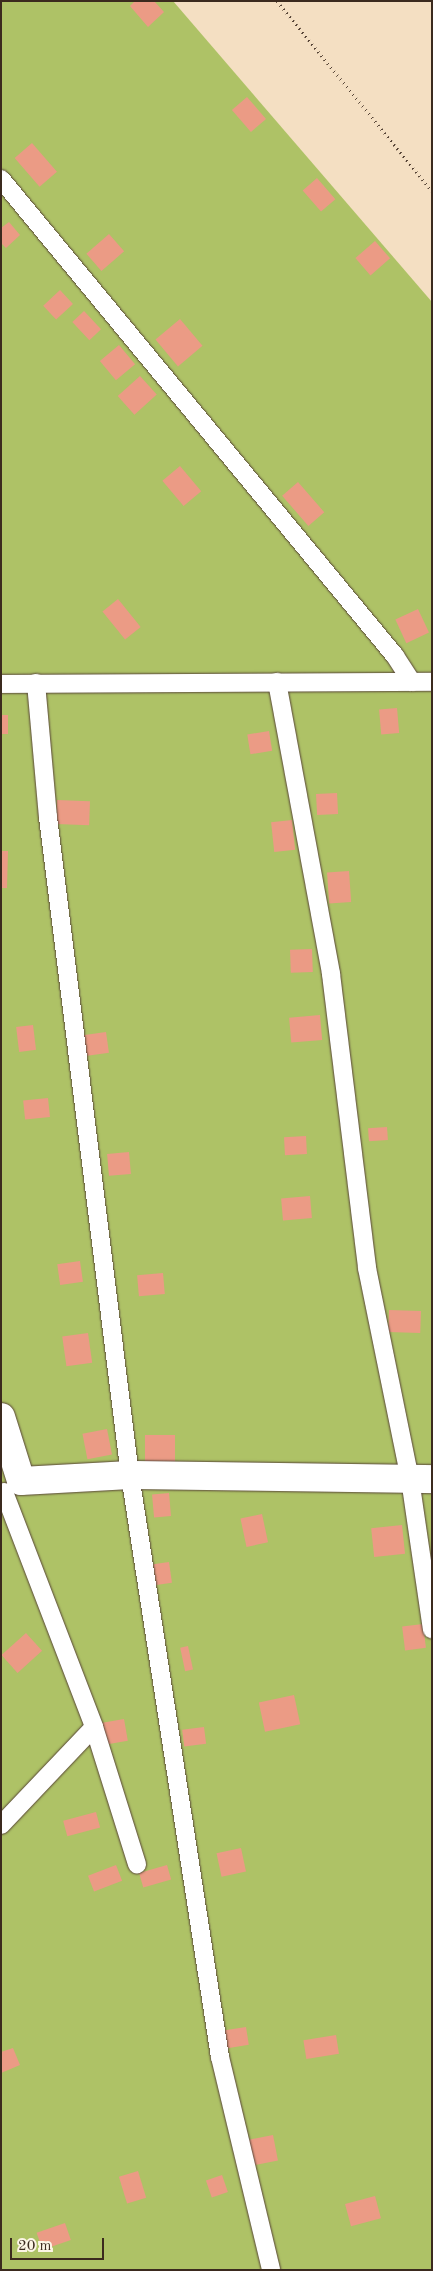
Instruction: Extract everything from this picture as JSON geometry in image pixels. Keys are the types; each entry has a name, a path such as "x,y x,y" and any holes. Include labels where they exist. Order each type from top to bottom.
{"street":[{"path":"1,1416 9,1489 130,1475 421,1479"}],"lane":[{"path":"1,179 395,656 412,682"},
{"path":"277,682 331,974 367,1268 421,1479 432,1629"},
{"path":"1,684 432,682"},
{"path":"36,683 48,817 130,1475 220,2057 271,2270"},
{"path":"9,1489 94,1727 137,1864"},
{"path":"1,1825 94,1727"}],"path":[{"path":"277,1 432,191"}],"green space":[{"path":"1,1 173,1 432,302 432,2270 1,2270"}],"building":[{"path":"135,1 154,1 164,12 148,27 130,6"},
{"path":"247,97 266,119 251,132 232,110"},
{"path":"32,143 57,172 40,187 15,158"},
{"path":"317,178 335,199 321,212 303,190"},
{"path":"9,222 20,235 6,248 1,243 1,228"},
{"path":"109,234 124,251 101,271 86,254"},
{"path":"375,241 390,258 370,275 355,258"},
{"path":"60,290 73,304 56,320 43,306"},
{"path":"84,311 101,329 89,340 72,322"},
{"path":"180,319 202,346 178,366 155,340"},
{"path":"119,345 135,364 116,380 100,361"},
{"path":"140,376 157,395 134,415 118,396"},
{"path":"180,466 201,491 184,506 162,481"},
{"path":"298,482 324,512 308,526 282,496"},
{"path":"118,599 141,627 125,640 102,612"},
{"path":"418,609 429,633 406,643 395,620"},
{"path":"397,708 399,733 381,734 379,710"},
{"path":"1,715 8,715 8,734 1,734"},
{"path":"269,731 272,751 250,754 247,734"},
{"path":"337,793 338,814 317,815 316,794"},
{"path":"57,800 90,801 89,825 56,824"},
{"path":"292,820 295,850 274,852 271,822"},
{"path":"1,851 8,851 7,888 1,888"},
{"path":"349,871 351,902 329,903 327,873"},
{"path":"312,949 313,972 291,973 290,950"},
{"path":"320,1015 322,1040 291,1043 289,1018"},
{"path":"33,1025 36,1050 19,1052 16,1027"},
{"path":"106,1032 109,1053 82,1057 79,1036"},
{"path":"48,1098 50,1117 25,1120 23,1101"},
{"path":"387,1127 388,1140 369,1141 368,1128"},
{"path":"306,1136 307,1154 285,1155 284,1137"},
{"path":"129,1152 131,1174 109,1176 107,1154"},
{"path":"310,1196 312,1218 283,1220 281,1199"},
{"path":"80,1261 83,1282 60,1285 57,1264"},
{"path":"163,1273 165,1294 139,1296 137,1275"},
{"path":"389,1310 421,1311 420,1333 388,1332"},
{"path":"88,1333 92,1363 66,1366 62,1337"},
{"path":"107,1429 112,1455 87,1459 82,1434"},
{"path":"145,1435 175,1435 175,1462 145,1462"},
{"path":"169,1493 171,1516 154,1517 152,1494"},
{"path":"262,1514 268,1542 247,1547 240,1519"},
{"path":"402,1525 405,1554 374,1557 371,1528"},
{"path":"169,1562 172,1583 156,1585 153,1564"},
{"path":"423,1624 426,1648 405,1650 402,1627"},
{"path":"26,1633 42,1651 18,1673 1,1655"},
{"path":"188,1646 193,1669 185,1671 180,1648"},
{"path":"294,1695 300,1724 265,1732 259,1702"},
{"path":"124,1719 128,1741 106,1744 102,1723"},
{"path":"204,1727 206,1744 184,1747 182,1730"},
{"path":"96,1812 100,1827 67,1836 63,1821"},
{"path":"241,1848 246,1871 222,1877 217,1853"},
{"path":"116,1865 122,1881 94,1892 88,1876"},
{"path":"167,1865 171,1879 143,1887 139,1873"},
{"path":"246,2027 249,2045 226,2048 223,2031"},
{"path":"336,2035 339,2054 306,2059 303,2040"},
{"path":"13,2048 20,2065 1,2073 1,2052"},
{"path":"273,2135 278,2161 253,2165 248,2140"},
{"path":"138,2171 146,2198 127,2204 119,2177"},
{"path":"222,2175 228,2192 212,2198 206,2181"},
{"path":"375,2196 381,2218 351,2226 345,2204"},
{"path":"65,2223 71,2240 42,2250 37,2233"}]}
